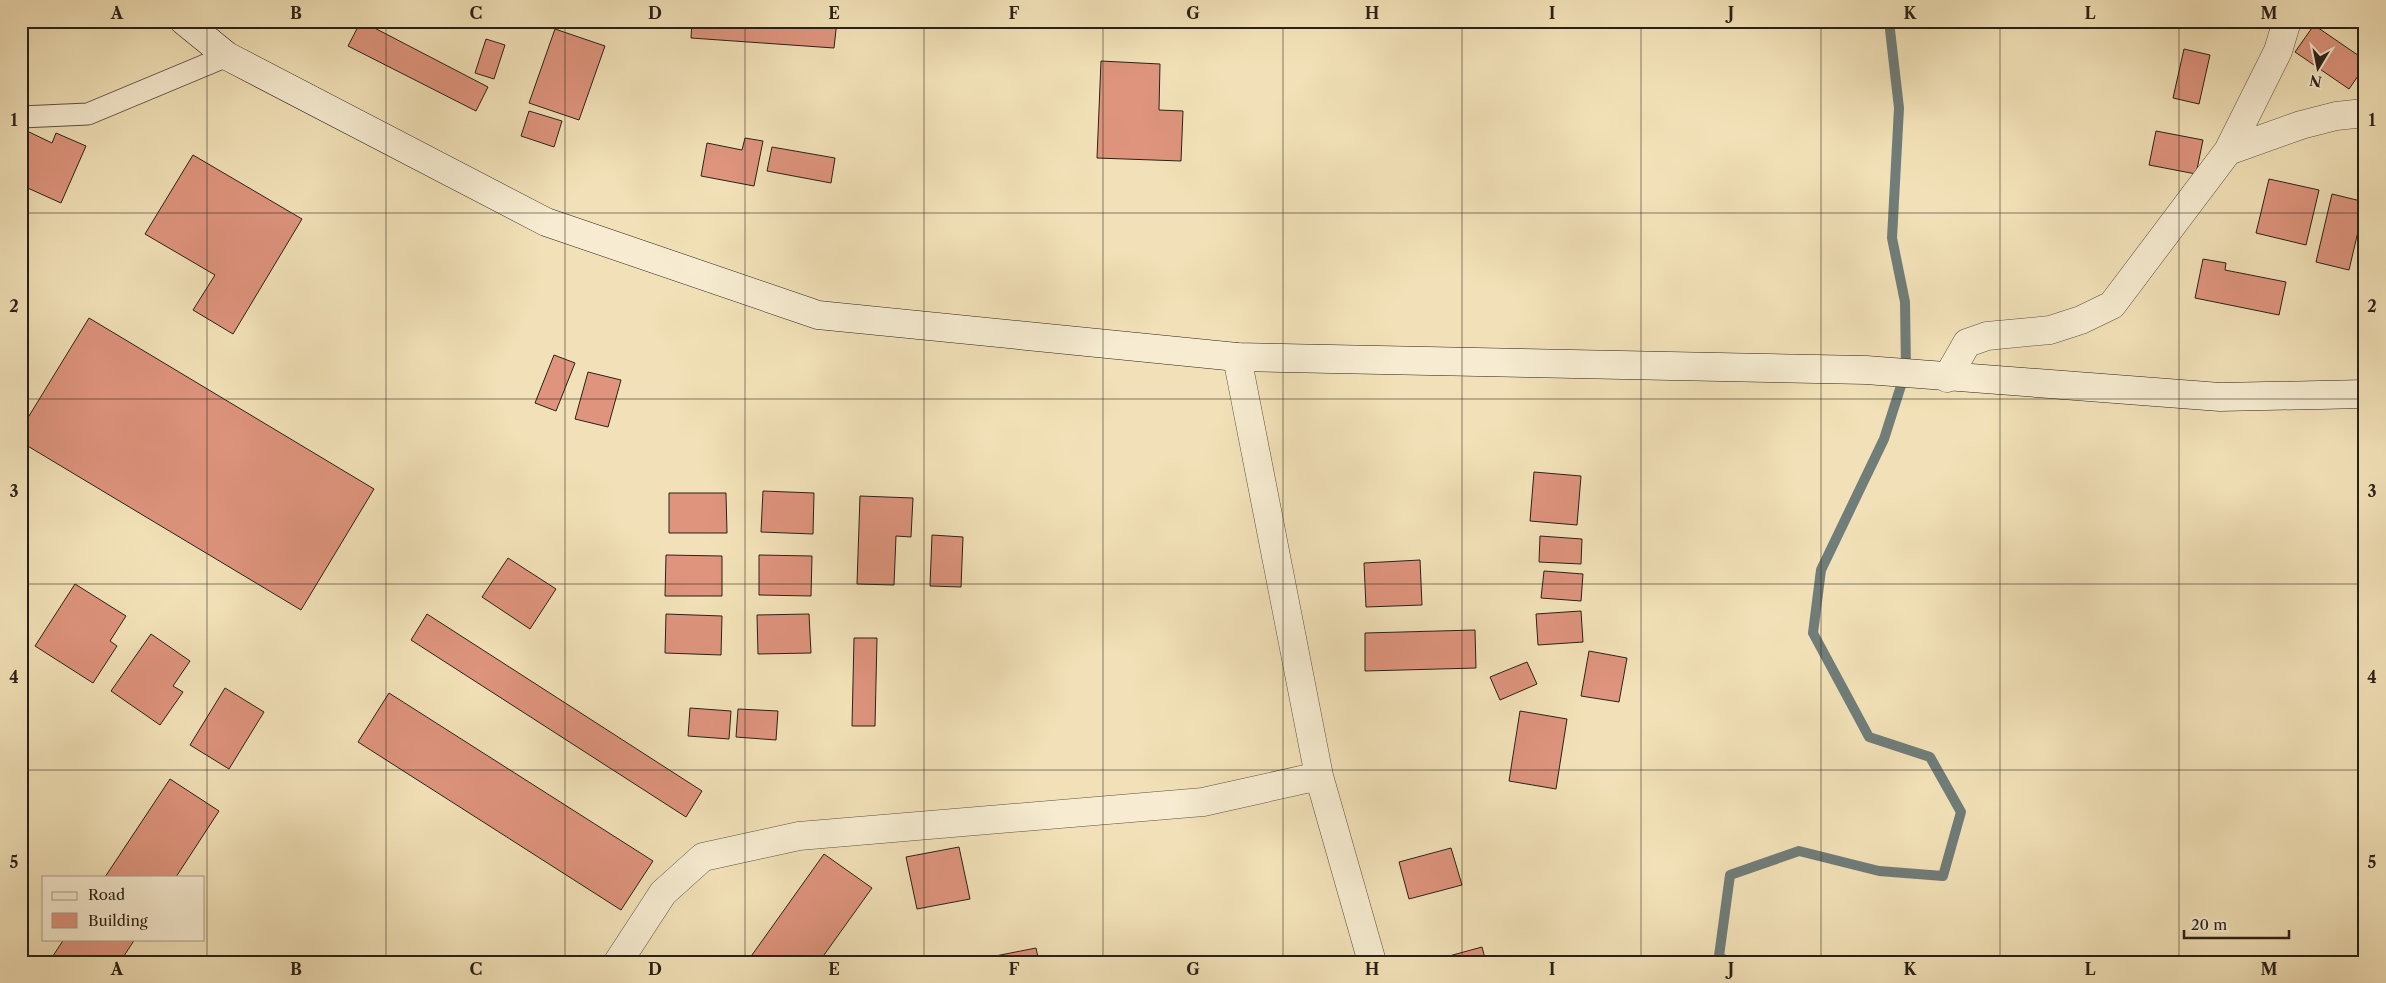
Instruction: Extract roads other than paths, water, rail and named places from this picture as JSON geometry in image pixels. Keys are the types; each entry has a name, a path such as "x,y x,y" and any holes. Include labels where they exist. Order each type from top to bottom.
{"street":[{"path":"184,21 227,56 546,222 818,315 1237,356 1866,370 1920,376 2220,397 2365,394"},
{"path":"1947,378 1967,343 1987,336 2050,330 2081,320 2112,306 2228,151 2278,51 2287,21"},
{"path":"2228,151 2301,125 2336,116 2365,113"},
{"path":"1237,356 1319,776 1372,962"},
{"path":"618,962 663,893 703,857 799,836 1203,802 1319,776"}],"lane":[{"path":"21,117 88,114 227,56"}],"waterway":[{"path":"1727,962 1719,956 1730,875 1799,851 1879,871 1943,876 1961,812 1930,757 1869,737 1813,633 1821,570 1884,439 1906,370 1905,302 1892,238 1899,108 1889,21"}]}
